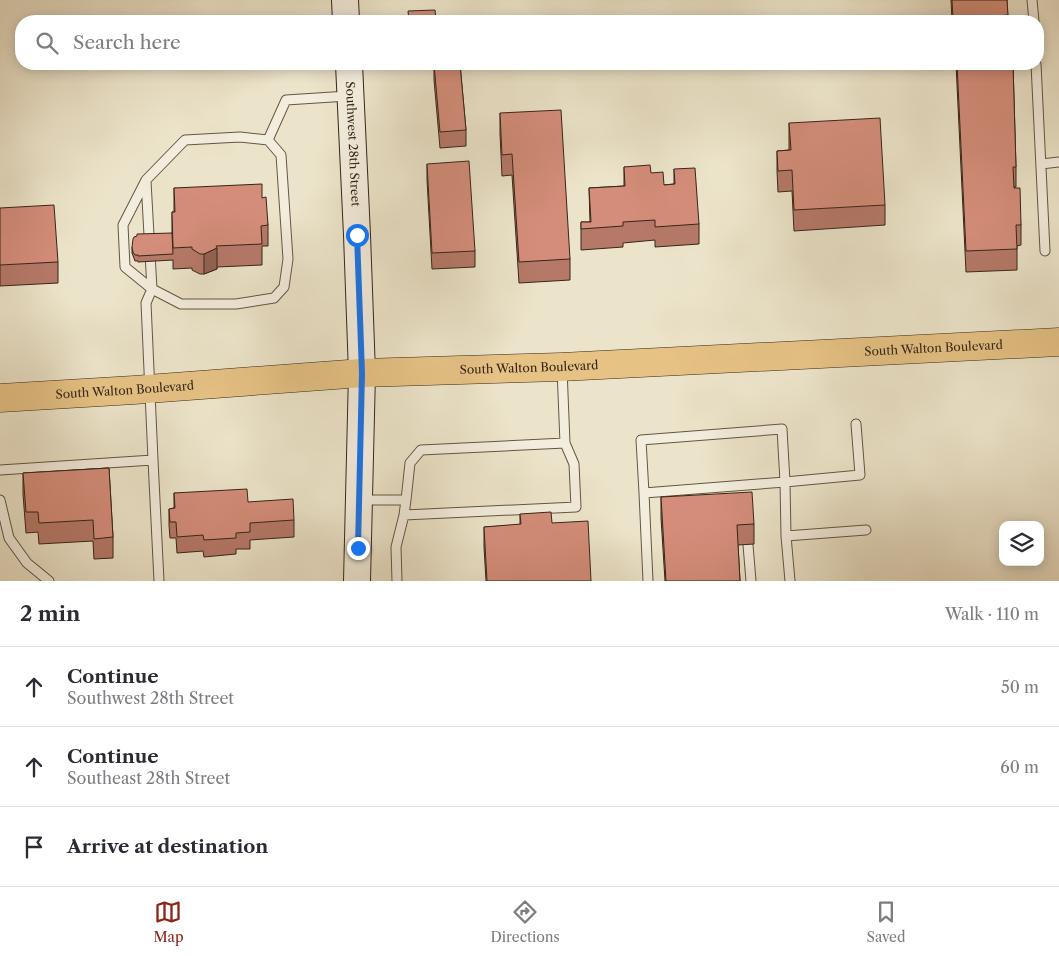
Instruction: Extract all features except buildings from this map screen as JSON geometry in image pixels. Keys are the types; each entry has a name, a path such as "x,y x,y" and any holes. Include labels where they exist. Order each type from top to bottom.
{"main road":[{"name":"South Walton Boulevard","path":"0,398 362,373 562,367 1059,342"}],"street":[{"path":"345,0 346,15"},
{"name":"Southwest 28th Street","path":"349,70 362,373 357,581"}],"lane":[{"path":"1032,0 1033,15"},
{"path":"1036,70 1045,251"},
{"path":"268,140 286,100 350,96"},
{"path":"240,136 268,140 281,155 288,259 284,287 274,298 236,304 181,304 152,289 125,268 124,225 146,180 185,140 240,136"},
{"path":"1041,164 1059,162"},
{"path":"146,180 152,289 146,303 159,581"},
{"path":"404,515 576,507 574,464 566,443 562,367"},
{"path":"644,493 744,490 785,482 860,475 856,424"},
{"path":"648,581 641,440 782,429 786,536 790,581"},
{"path":"397,581 396,547 404,515 410,463 421,450 566,443"},
{"path":"0,470 153,460"},
{"path":"0,500 9,538 27,562 49,581"},
{"path":"358,500 406,500"},
{"path":"786,536 866,530"},
{"path":"748,545 751,581"}],"route":[{"path":"357,235 362,373 358,548"}]}
